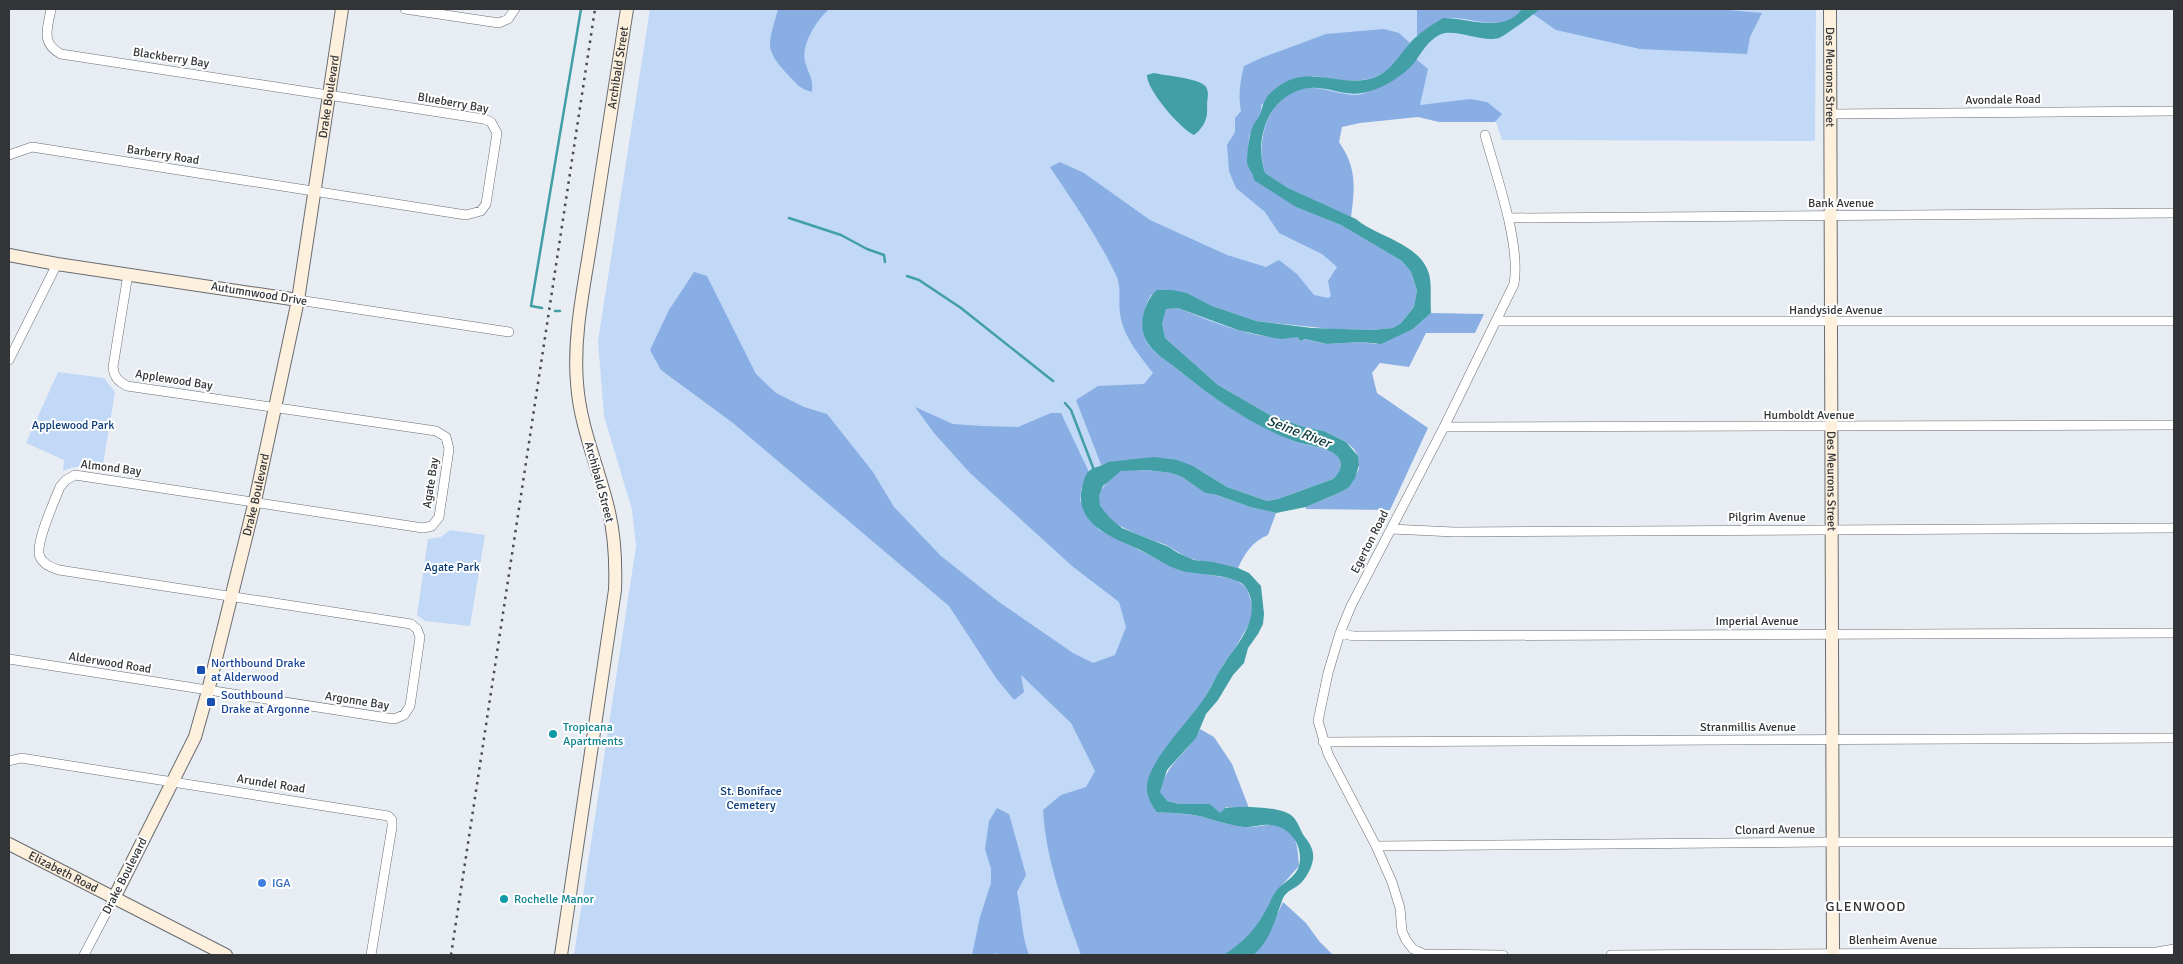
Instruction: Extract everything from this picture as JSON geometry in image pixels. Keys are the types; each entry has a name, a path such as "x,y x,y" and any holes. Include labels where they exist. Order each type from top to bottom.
{"street":[{"name":"Blackberry Bay","path":"51,9 47,35 48,43 53,50 60,54 328,96"},
{"name":"Drake Boulevard","path":"84,955 195,738 208,691 276,409 298,300 342,9"},
{"path":"404,9 499,22 508,19 515,9"},
{"name":"Archibald Street","path":"561,955 615,590 614,536 580,410 576,383 576,353 627,9"},
{"name":"Des Meurons Street","path":"1830,9 1833,529 1831,633 1832,954"},
{"name":"Blueberry Bay","path":"314,191 474,214 481,211 486,204 497,133 491,122 484,118 328,96"},
{"name":"Avondale Road","path":"1831,114 2174,110"},
{"name":"Egerton Road","path":"1424,954 1412,949 1406,940 1402,931 1400,908 1392,882 1376,846 1323,742 1318,721 1328,673 1340,633 1351,606 1444,427 1514,284 1516,274 1508,218 1485,135"},
{"name":"Barberry Road","path":"9,154 32,147 314,191"},
{"name":"Bank Avenue","path":"1508,218 2174,213"},
{"name":"Autumnwood Drive","path":"9,255 57,264 509,332"},
{"path":"9,360 57,264"},
{"name":"Applewood Bay","path":"128,274 113,367 118,382 126,386 276,409"},
{"name":"Handyside Avenue","path":"1497,321 2174,321"},
{"name":"Agate Bay","path":"254,501 423,528 432,526 439,517 449,449 446,437 436,431 276,409"},
{"name":"Humboldt Avenue","path":"1444,427 2174,426"},
{"name":"Almond Bay","path":"232,596 59,570 48,566 39,555 40,543 60,487 66,480 75,475 254,501"},
{"name":"Pilgrim Avenue","path":"1391,530 1464,532 2174,528"},
{"name":"Argonne Bay","path":"208,691 394,719 404,715 410,706 420,637 417,629 411,624 232,596"},
{"name":"Imperial Avenue","path":"1340,633 1353,636 1400,636 2174,633"},
{"name":"Alderwood Road","path":"9,659 208,691"},
{"name":"Stranmillis Avenue","path":"1323,742 2174,738"},
{"name":"Arundel Road","path":"9,761 21,758 388,816 392,820 392,827 371,955"},
{"name":"Clonard Avenue","path":"1376,846 1832,842 2174,842"},
{"name":"Elizabeth Road","path":"9,844 226,955"},
{"name":"Blenheim Avenue","path":"1611,955 2172,951"},
{"path":"1424,954 1503,955"}],"green space":[{"name":"St. Boniface Cemetery","path":"650,9 1816,9 1815,141 1502,140 1493,113 1472,106 1249,137 1402,261 1303,326 1256,321 1203,391 1102,467 1093,468 1086,476 1136,548 1157,761 1223,955 574,955 636,546 632,510 604,416 598,341"},
{"name":"Applewood Park","path":"58,372 104,378 115,392 102,470 78,467 63,471 64,460 26,443"},
{"name":"Agate Park","path":"450,530 485,535 470,626 425,621 417,615 428,539 441,537"}],"shaded area":[{"path":"778,9 829,9 814,27 805,50 804,58 812,80 812,92 797,85 781,67 772,52 770,38"},
{"path":"1417,9 1522,9 1515,17 1497,23 1457,18 1443,19 1417,36"},
{"path":"1540,9 1717,9 1762,13 1750,37 1747,54 1640,49 1556,30 1533,14"},
{"path":"1384,29 1399,33 1410,43 1393,65 1381,74 1372,78 1353,81 1313,76 1261,105 1261,114 1249,136 1247,164 1254,175 1296,207 1341,225 1402,261 1411,272 1417,290 1414,307 1401,323 1393,328 1372,330 1331,329 1256,321 1212,306 1187,293 1151,295 1143,319 1143,332 1147,343 1159,355 1201,388 1261,426 1294,441 1322,448 1333,453 1340,462 1338,474 1333,479 1278,499 1267,501 1227,487 1193,466 1107,464 1102,467 1076,400 1098,386 1144,384 1153,373 1132,345 1124,330 1120,313 1118,280 1109,261 1050,167 1060,162 1084,173 1150,220 1227,255 1266,267 1279,260 1297,274 1314,295 1328,298 1331,296 1328,281 1337,267 1322,254 1279,233 1265,212 1236,188 1229,171 1227,145 1235,132 1235,118 1241,111 1240,88 1244,66 1326,34"},
{"path":"1416,59 1428,69 1420,105 1470,99 1487,102 1502,114 1495,122 1439,122 1418,117 1360,123 1342,127 1339,142 1345,151 1352,169 1354,187 1351,217 1288,188 1265,173 1262,160 1264,131 1276,106 1285,97 1297,91 1312,88 1351,95 1362,94 1381,85 1412,65"},
{"path":"694,272 707,276 756,374 776,393 804,407 827,414 873,472 894,507 941,556 999,602 1073,653 1093,663 1115,655 1126,627 1119,602 1072,566 970,473 934,433 915,407 953,424 982,426 1018,427 1051,413 1061,413 1089,472 1081,489 1080,501 1099,530 1179,570 1235,579 1247,588 1253,608 1252,619 1203,701 1150,774 1157,812 1192,815 1244,827 1277,825 1287,830 1294,838 1299,866 1274,894 1267,910 1251,934 1237,947 1223,955 1081,955 1052,866 1043,810 1061,795 1086,787 1095,771 1071,723 1021,675 1024,692 1014,700 996,678 949,606 733,423 661,370 650,350 669,310"},
{"path":"1178,308 1221,325 1253,334 1269,337 1298,336 1300,341 1304,339 1327,344 1361,342 1376,344 1413,329 1431,313 1484,314 1475,333 1426,333 1409,367 1380,363 1372,373 1377,393 1428,428 1390,510 1306,509 1306,507 1341,492 1349,486 1359,469 1358,456 1354,449 1346,442 1324,431 1304,427 1270,415 1218,385 1165,338 1162,324 1166,309"},
{"path":"1147,470 1171,473 1182,477 1205,493 1276,513 1268,535 1250,548 1238,568 1192,559 1166,545 1122,527 1103,512 1099,503 1100,493 1103,487 1121,471"},
{"path":"1200,729 1214,737 1232,764 1249,808 1226,807 1220,814 1210,804 1180,804 1164,800 1160,792 1163,781"},
{"path":"997,808 1009,814 1026,875 1017,892 1024,939 1029,955 1001,955 995,953 994,955 972,955 980,917 991,883 991,869 985,849 989,821"},
{"path":"1283,902 1306,923 1319,941 1333,955 1253,955 1268,934"}],"water":[{"name":"Seine River","path":"1522,9 1540,9 1499,38 1485,39 1452,33 1439,35 1428,44 1405,72 1388,84 1376,89 1353,94 1318,88 1296,91 1284,98 1275,108 1263,132 1261,146 1265,173 1288,188 1356,219 1397,242 1417,255 1424,263 1430,278 1431,313 1413,329 1381,344 1361,342 1327,344 1305,339 1300,341 1298,337 1281,339 1269,337 1238,330 1178,308 1166,309 1162,324 1165,338 1218,385 1270,415 1304,427 1324,431 1346,442 1358,456 1359,465 1355,478 1349,487 1306,507 1276,513 1205,493 1182,477 1171,473 1147,470 1121,471 1103,486 1099,496 1100,506 1122,528 1169,547 1194,560 1238,568 1249,573 1261,586 1264,614 1263,624 1248,648 1244,663 1233,675 1218,700 1206,714 1196,738 1167,770 1160,792 1167,801 1180,804 1210,804 1220,813 1225,808 1240,807 1279,810 1287,813 1294,818 1311,847 1313,858 1311,867 1304,880 1283,898 1272,929 1259,950 1253,955 1223,955 1248,935 1259,922 1276,891 1297,870 1300,859 1294,838 1284,829 1277,826 1243,827 1192,815 1157,812 1149,799 1147,785 1149,775 1162,753 1197,709 1221,668 1242,638 1250,619 1251,599 1247,589 1235,580 1179,570 1101,531 1086,515 1082,505 1081,493 1083,482 1090,470 1108,462 1154,457 1177,460 1193,466 1227,487 1267,501 1278,499 1335,477 1340,468 1340,462 1333,453 1322,448 1294,441 1246,418 1200,387 1155,352 1149,346 1144,336 1142,322 1145,307 1157,290 1172,290 1187,293 1212,306 1256,321 1312,328 1372,330 1393,328 1401,323 1414,307 1417,290 1411,272 1402,261 1341,225 1296,207 1254,180 1247,163 1248,144 1253,126 1260,116 1269,94 1291,80 1315,77 1353,81 1365,80 1383,73 1417,36 1443,18 1496,23 1514,17"},
{"path":"1154,73 1184,78 1205,85 1208,93 1207,114 1203,125 1194,135 1173,118 1152,90 1147,75"}],"waterway":[{"path":"542,308 531,306 581,9"},
{"path":"789,218 841,235 867,249 884,255 885,262"},
{"path":"907,276 919,280 961,308 1053,381"},
{"path":"555,311 560,311"},
{"path":"1065,403 1071,410 1094,470"}],"railway":[{"path":"451,955 595,9"}],"place":[{"name":"Northbound Drake at Alderwood","path":"201,670"},
{"name":"Southbound Drake at Argonne","path":"211,702"},
{"name":"Tropicana Apartments","path":"553,734"},
{"name":"IGA","path":"262,883"},
{"name":"Rochelle Manor","path":"504,899"}],"district":[{"name":"GLENWOOD","path":"1866,906"}]}
